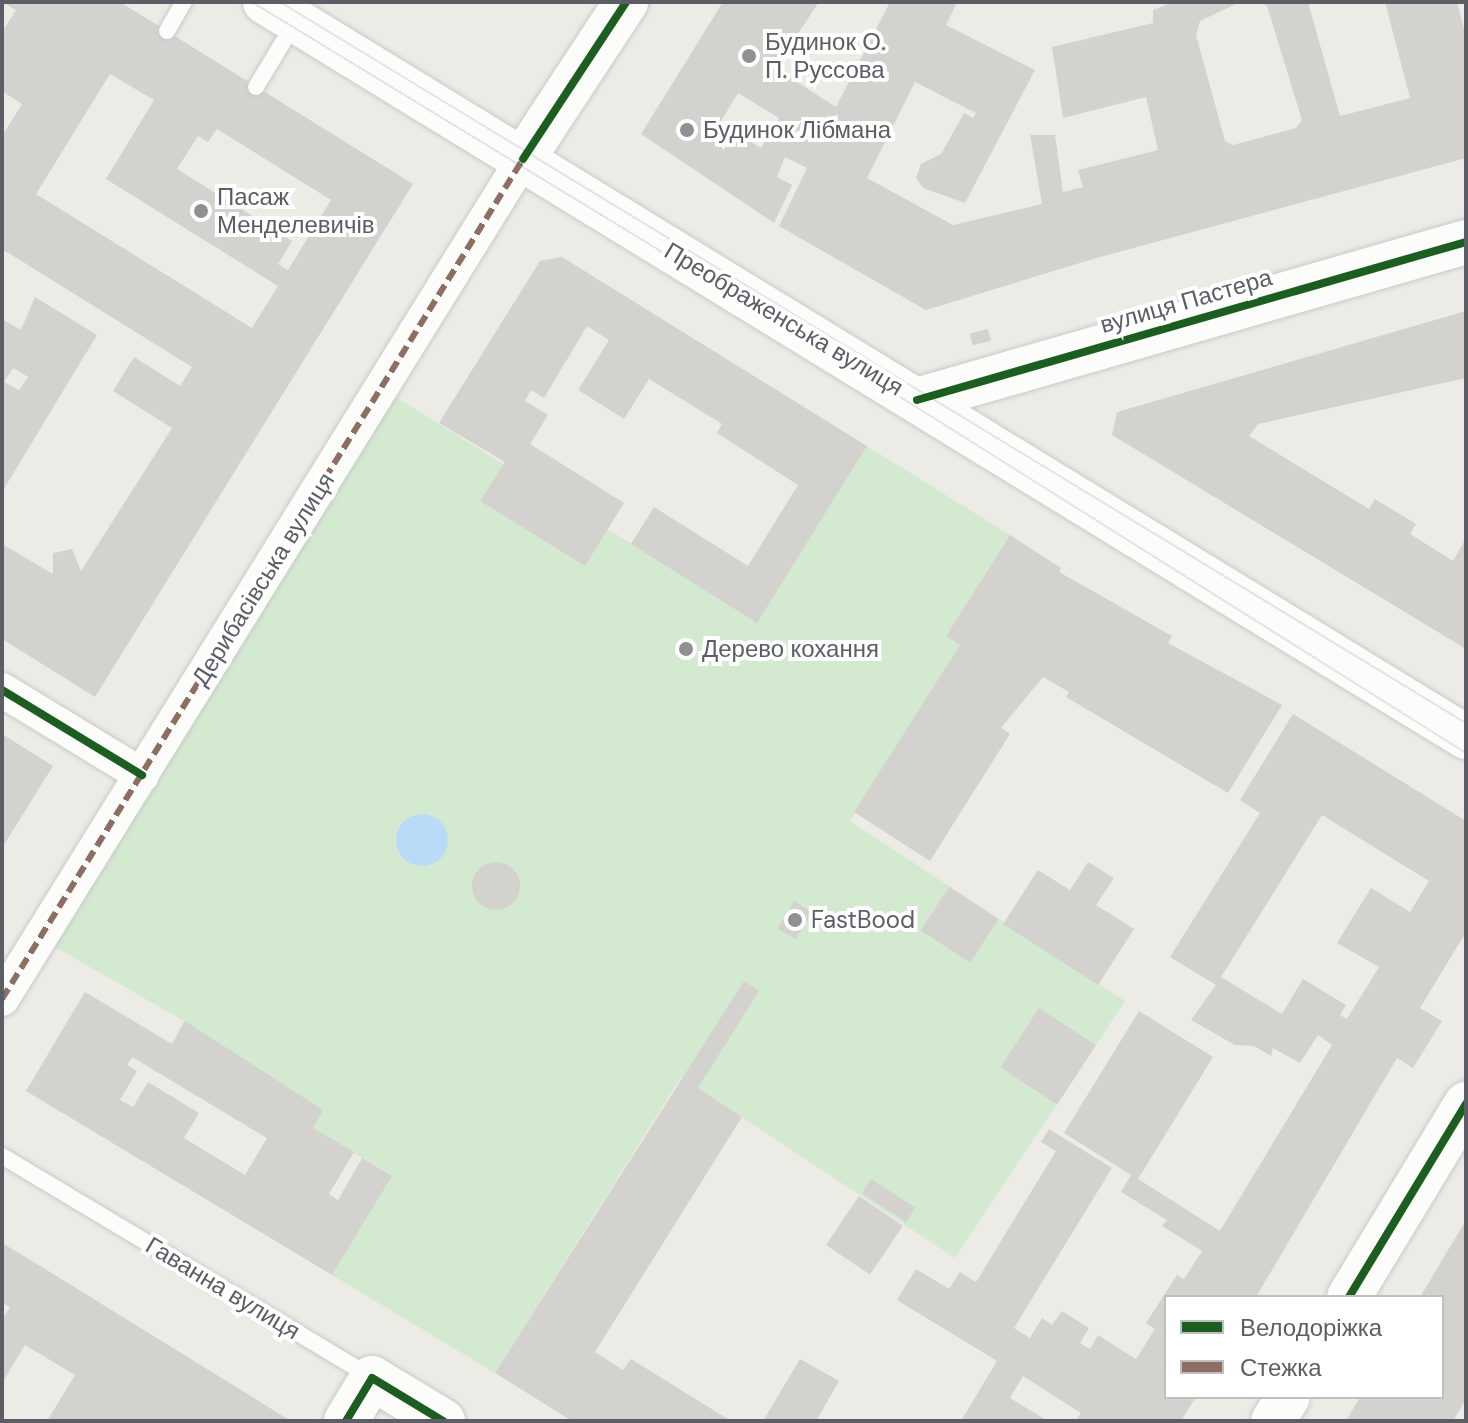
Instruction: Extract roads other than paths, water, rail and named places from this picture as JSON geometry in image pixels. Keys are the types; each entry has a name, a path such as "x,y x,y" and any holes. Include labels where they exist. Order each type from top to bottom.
{"main road":[{"path":"523,159 626,2"},
{"name":"Преображенська вулиця","path":"280,11 1466,737"},
{"name":"вулиця Пастера","path":"917,400 1466,242"},
{"path":"1350,1295 1466,1104"},
{"path":"346,1421 372,1378"},
{"name":"Гаванна вулиця","path":"372,1378 443,1421"},
{"path":"1273,1421 1287,1399"}],"street":[{"name":"Дерибасівська вулиця","path":"2,999 523,159"},
{"path":"2,690 142,775"}],"lane":[{"path":"167,31 184,2"},
{"path":"256,87 280,11"},
{"name":"Гаванна вулиця","path":"2,1156 372,1378"}],"water":[{"path":"422,814 441,821 448,840 441,859 422,866 403,859 396,840 403,821"}],"tram line":[{"path":"252,2 910,403 1466,753"},
{"path":"280,2 1466,723"}],"place":[{"name":"Будинок О. П. Руссова","path":"749,56"},
{"name":"Будинок Лібмана","path":"687,130"},
{"name":"Пасаж Менделевичів","path":"201,211"},
{"name":"Дерево кохання","path":"686,649"},
{"name":"FastBood","path":"795,920"}]}
